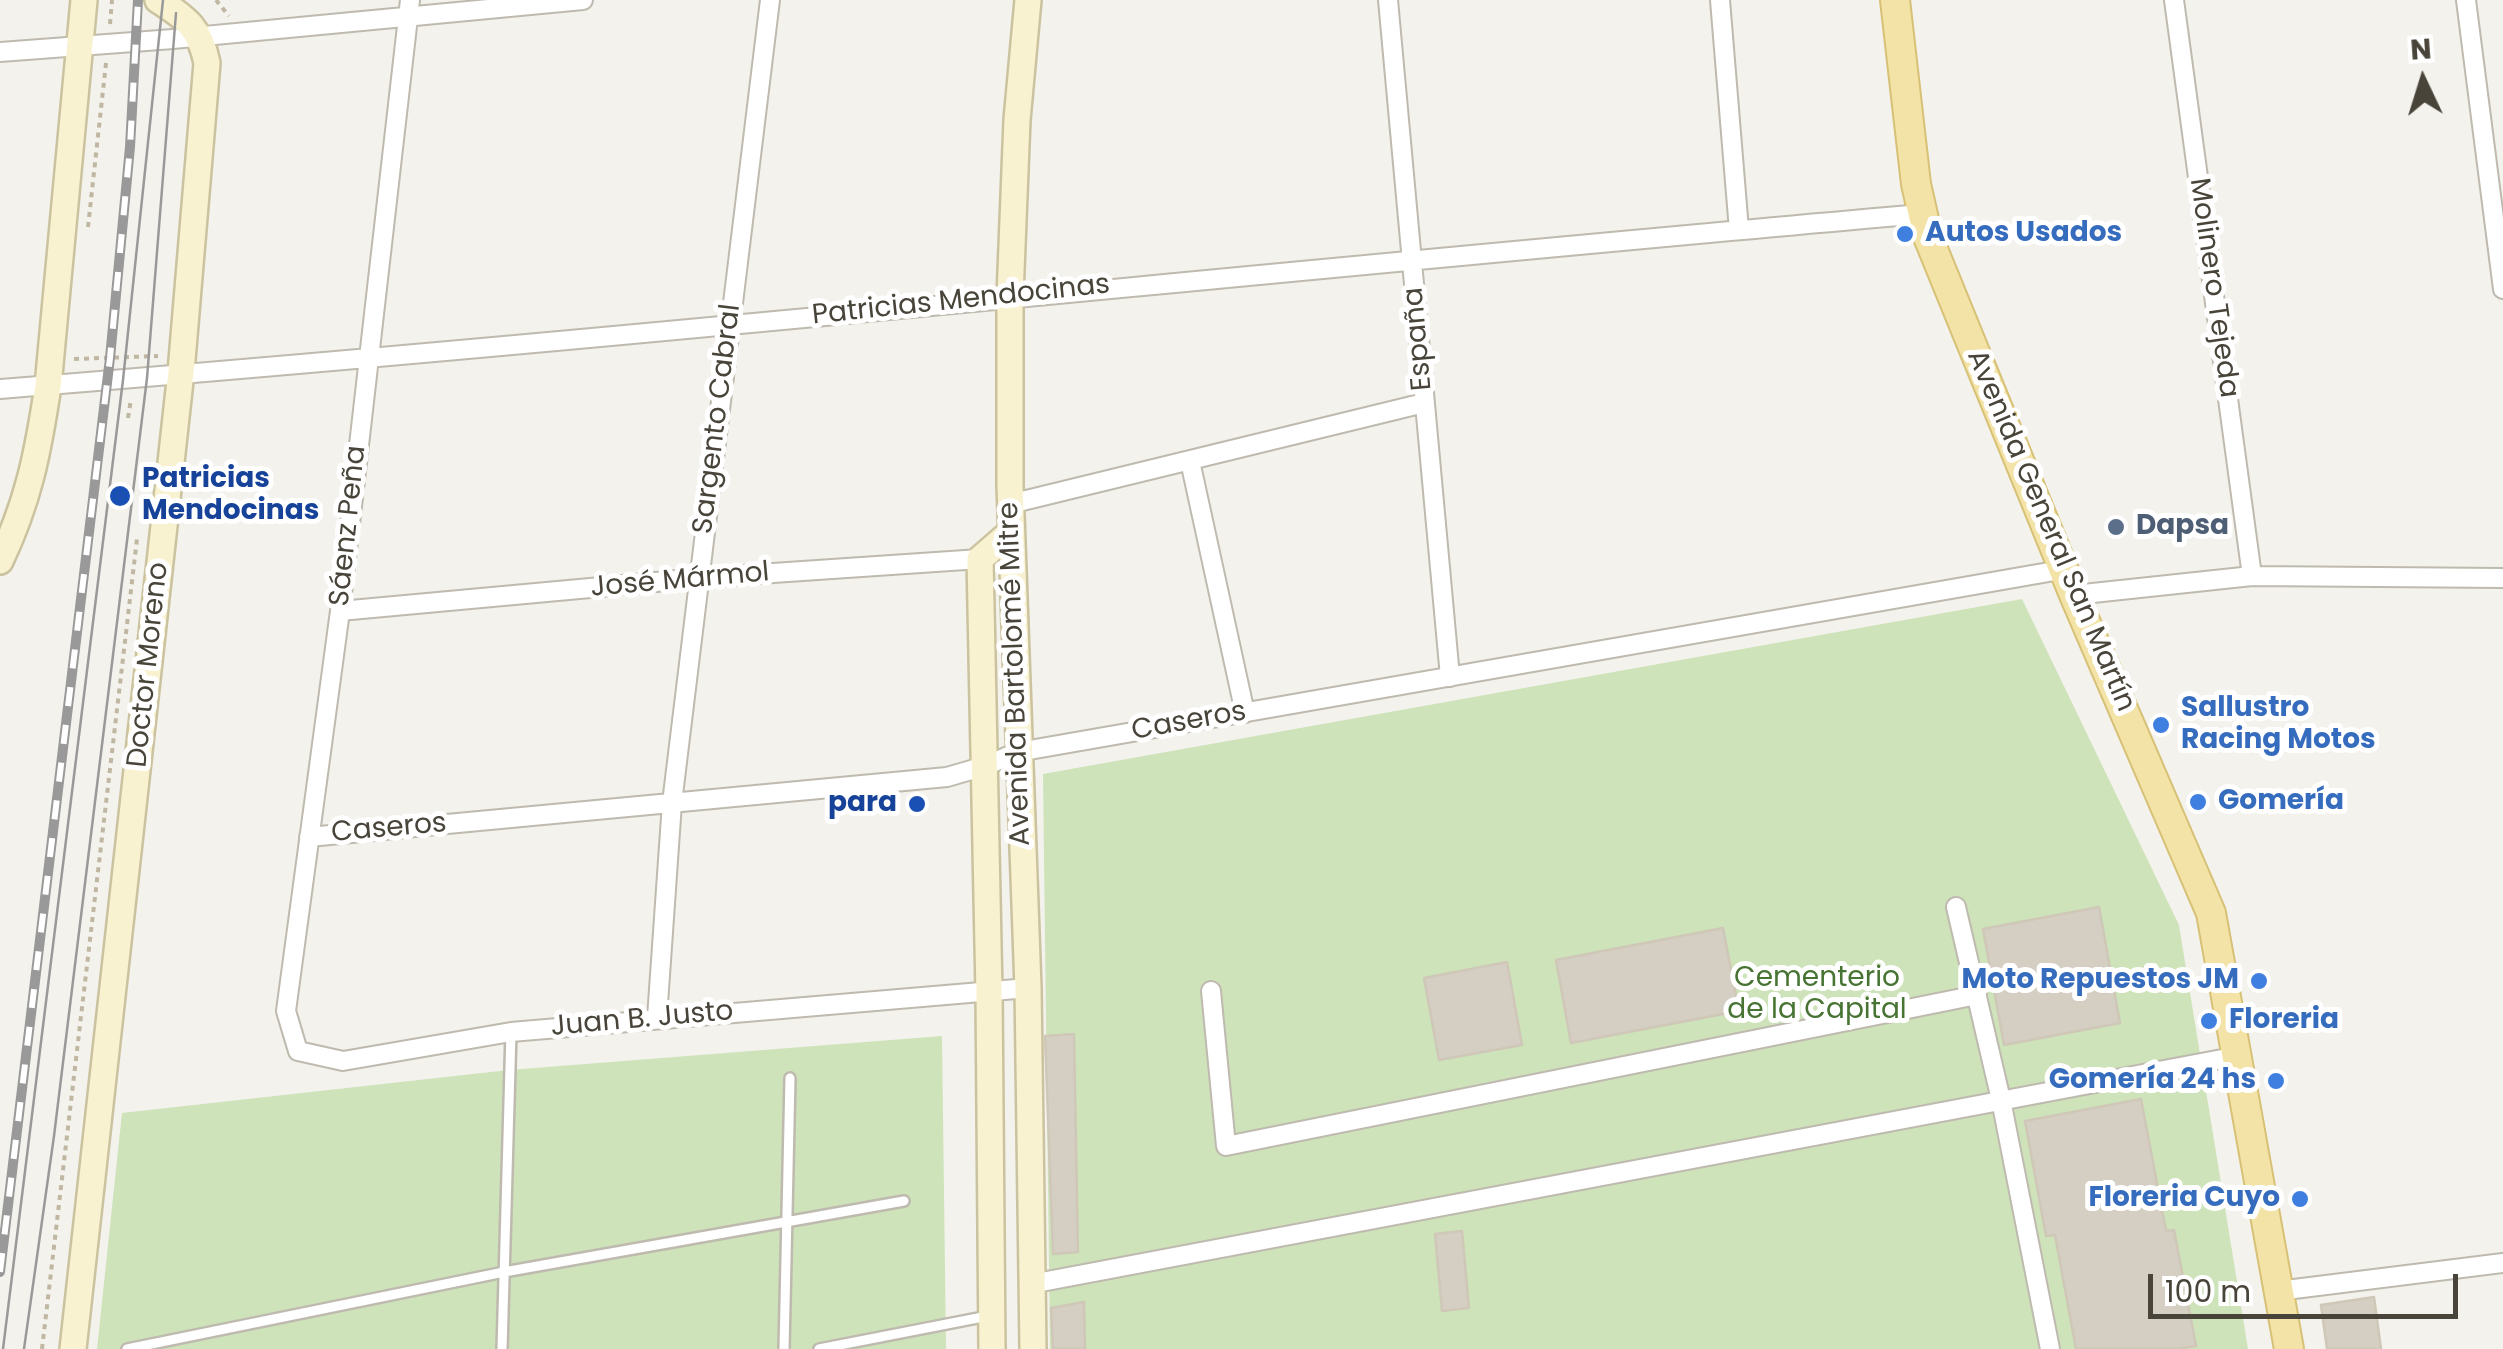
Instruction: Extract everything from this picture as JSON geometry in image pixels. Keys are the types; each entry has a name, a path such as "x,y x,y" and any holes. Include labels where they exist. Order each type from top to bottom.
{"main road":[{"name":"Avenida General San Martín","path":"1895,0 1922,214 1940,267 2211,913 2289,1349"}],"street":[{"path":"0,561 28,498 48,386 84,0"},
{"path":"158,0 176,11 201,36"},
{"path":"0,52 201,36 409,8 583,0"},
{"name":"Sargento Cabral","path":"657,1018 672,803 770,0"},
{"name":"Avenida Bartolomé Mitre","path":"1028,0 1017,120 1010,296 1010,504 1028,988 1033,1349"},
{"name":"España","path":"1388,0 1450,678"},
{"path":"1720,0 1739,230"},
{"name":"Molinero Tejeda","path":"2174,0 2252,576"},
{"path":"2466,0 2503,289"},
{"name":"Sáenz Peña","path":"298,1050 286,1011 340,611 409,8"},
{"name":"Doctor Moreno","path":"73,1349 169,375 207,63 201,36"},
{"name":"Patricias Mendocinas","path":"0,390 1922,214"},
{"path":"1010,504 1424,402"},
{"path":"1190,461 1245,712"},
{"path":"980,560 1011,532"},
{"name":"Avenida Bartolomé Mitre","path":"980,560 992,1349"},
{"name":"José Mármol","path":"340,611 699,578 980,560"},
{"name":"Caseros","path":"309,837 947,777 1018,752 1245,712 2070,582 2252,576 2503,578"},
{"path":"1956,907 2001,1100 2050,1349"},
{"name":"Juan B. Justo","path":"298,1050 343,1061 511,1032 1028,988"},
{"path":"1211,991 1226,1146 1976,995"},
{"path":"1031,1284 2238,1056"},
{"path":"2278,1291 2503,1263"}],"lane":[{"path":"502,1349 511,1032"},
{"path":"784,1349 790,1078"},
{"path":"127,1349 504,1272 904,1200"},
{"path":"819,1349 991,1316"}],"path":[{"path":"88,227 112,0"},
{"path":"72,359 158,355 169,375"},
{"path":"42,1349 138,536"}],"green space":[{"name":"Cementerio de la Capital","path":"2022,599 2179,925 2248,1349 1050,1349 1043,774"},
{"path":"942,1036 946,1349 97,1349 122,1113 509,1070"}],"building":[{"path":"2099,907 2120,1023 2004,1045 1983,929"},
{"path":"1723,928 1739,1011 1571,1043 1556,960"},
{"path":"1507,962 1522,1045 1439,1060 1424,978"},
{"path":"1074,1034 1078,1252 1053,1254 1045,1036"},
{"path":"2141,1099 2166,1231 2174,1230 2196,1346 2076,1349 2055,1235 2046,1236 2025,1121"},
{"path":"1462,1231 1469,1308 1442,1311 1435,1234"},
{"path":"2374,1297 2381,1349 2327,1349 2321,1305"},
{"path":"1084,1302 1085,1349 1053,1349 1051,1308"}],"tram line":[{"path":"3,1349 123,380 163,0"},
{"path":"24,1349 147,378 176,13"}],"railway":[{"path":"0,1272 110,358 130,147 138,0"}],"place":[{"name":"Autos Usados","path":"1905,234"},
{"name":"Patricias Mendocinas","path":"120,496"},
{"name":"Dapsa","path":"2116,527"},
{"name":"Sallustro Racing Motos","path":"2161,725"},
{"name":"Gomería","path":"2198,802"},
{"name":"para","path":"917,804"},
{"name":"Moto Repuestos JM","path":"2259,981"},
{"name":"Floreria","path":"2209,1021"},
{"name":"Gomería 24 hs","path":"2276,1081"},
{"name":"Floreria Cuyo","path":"2300,1199"}]}
